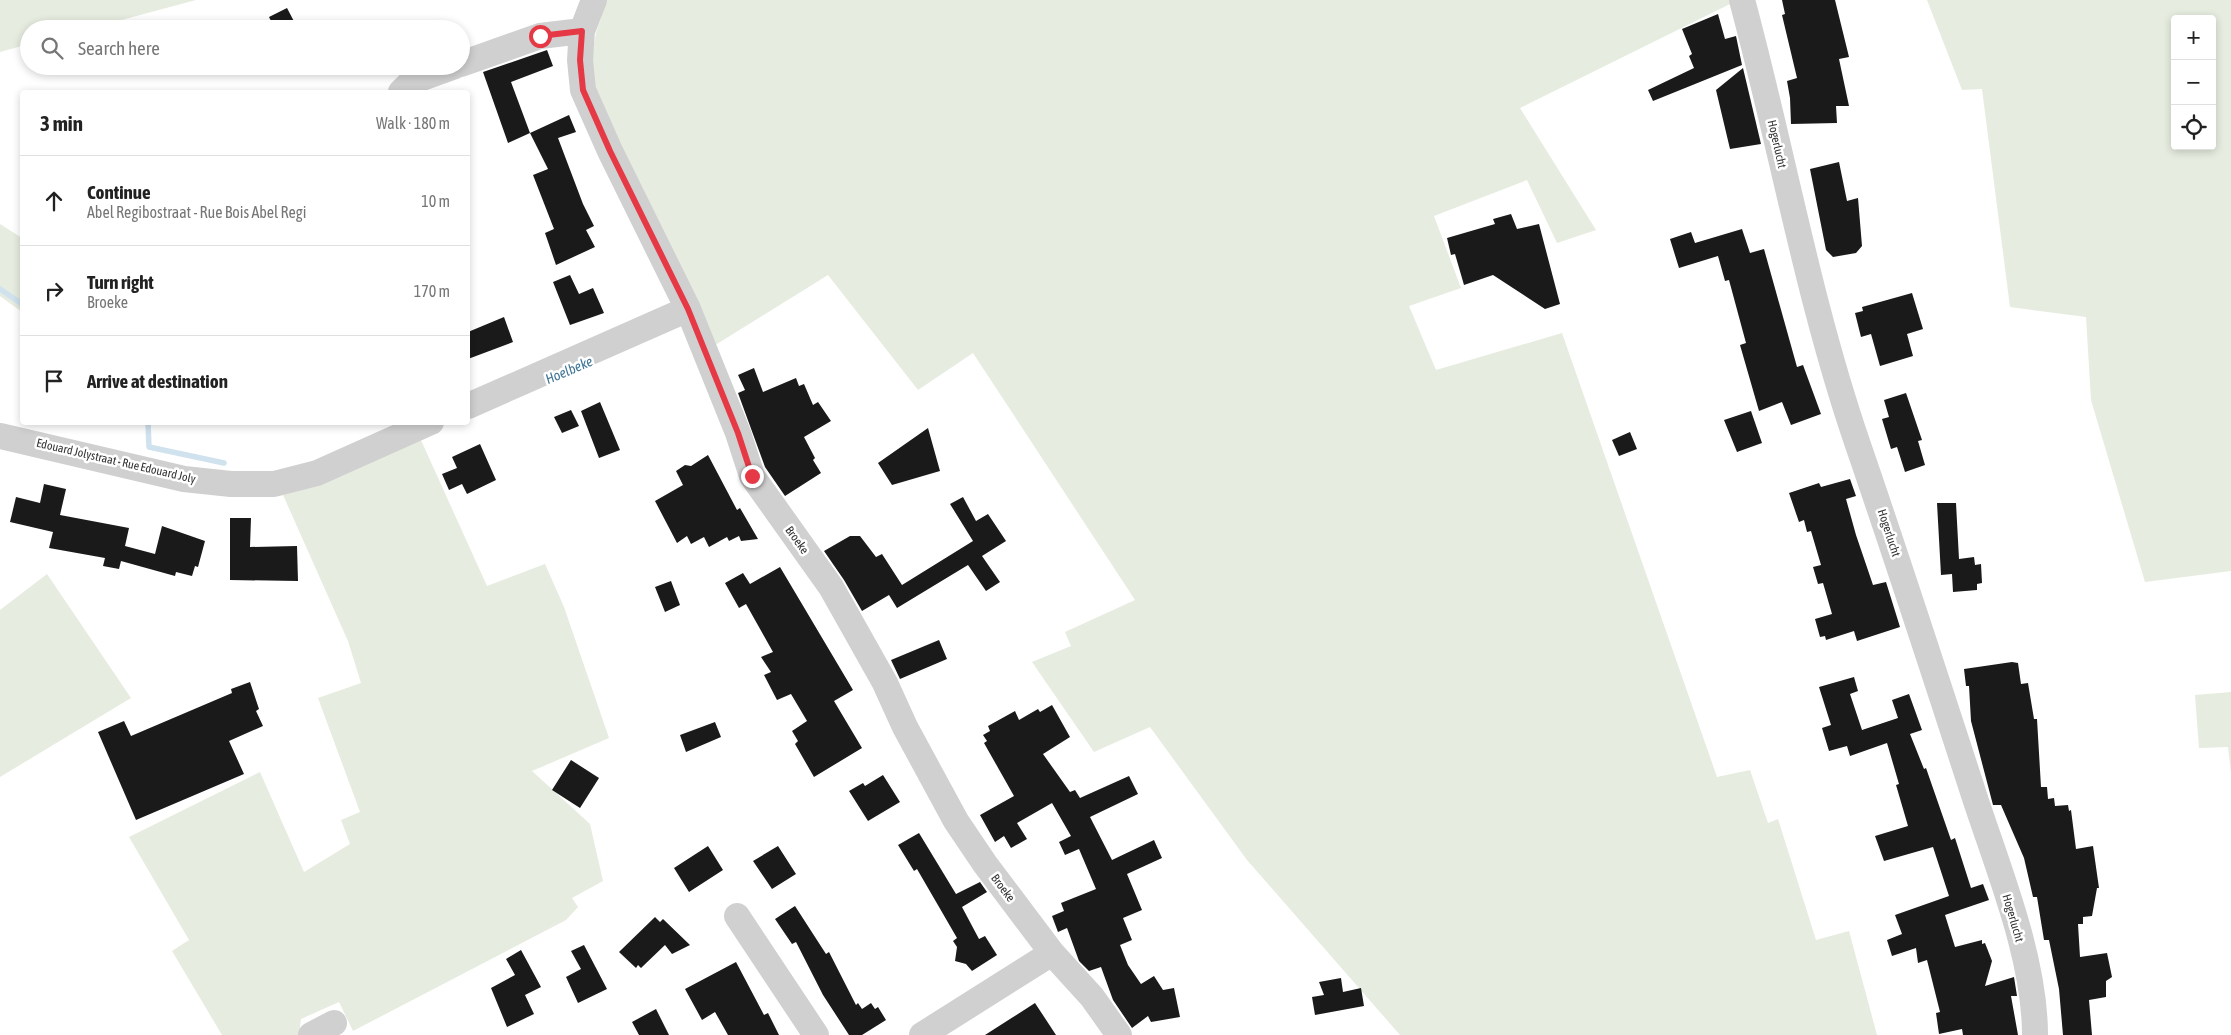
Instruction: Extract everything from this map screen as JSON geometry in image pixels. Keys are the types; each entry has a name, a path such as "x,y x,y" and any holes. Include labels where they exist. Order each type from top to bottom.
{"street":[{"name":"Broeke","path":"594,0 582,31 580,60 583,90 610,151 688,309 738,433 752,476 831,587 885,683 956,821 985,864 1052,953 1092,997 1119,1035"},
{"name":"Hogerlucht","path":"1742,0 1809,280 1832,362 2002,880 2031,978 2035,1004 2035,1035"},
{"path":"470,61 540,36 582,31"},
{"path":"403,90 411,82 431,75"},
{"path":"470,405 688,309"},
{"name":"Edouard Jolystraat - Rue Edouard Joly","path":"0,436 184,478 231,484 274,484 317,473 424,425"},
{"path":"737,916 816,1035"},
{"path":"922,1035 1052,953"}],"shaded area":[{"path":"0,0 196,0 122,20 20,20 20,46 0,52"},
{"path":"607,0 1729,0 1730,4 1520,108 1596,230 1557,243 1527,180 1434,216 1461,288 1409,306 1436,370 1562,333 1717,777 1750,770 1768,823 1778,819 1816,940 1849,931 1877,1035 1400,1035 1247,860 1150,727 1094,752 1032,662 1071,646 1065,632 1135,600 973,353 918,390 828,275 712,347 595,95 590,66 596,33"},
{"path":"1927,0 2231,0 2231,571 2145,582 2091,400 2086,317 2010,307 1982,89 1962,90"},
{"path":"0,224 20,237 20,311 0,296"},
{"path":"420,438 487,586 545,564 564,607 609,738 532,771 590,824 603,881 572,898 578,907 566,920 353,1031 339,1002 301,1019 299,1035 222,1035 172,951 189,940 129,837 260,772 304,872 350,844 341,820 360,812 318,698 361,683 348,641 283,495"},
{"path":"47,574 131,698 0,777 0,610"},
{"path":"2231,692 2231,773 2228,747 2199,748 2195,695"}],"building":[{"path":"1782,0 1835,0 1849,57 1839,59 1849,106 1836,106 1837,123 1791,124 1787,81 1797,78 1782,15 1785,14"},
{"path":"287,8 293,20 270,20 269,17"},
{"path":"1718,14 1725,39 1736,36 1742,65 1653,101 1648,90 1694,68 1689,56 1692,54 1682,29"},
{"path":"547,50 553,66 511,82 530,133 508,143 483,72"},
{"path":"1743,68 1761,144 1730,149 1716,90"},
{"path":"569,115 576,132 558,138 583,204 594,226 586,230 595,247 556,265 545,233 554,229 533,175 548,169 530,133"},
{"path":"1839,162 1847,201 1858,198 1862,246 1856,253 1833,257 1826,250 1810,169"},
{"path":"1511,214 1517,229 1539,224 1560,304 1545,309 1493,275 1464,285 1455,254 1451,255 1447,238 1495,224 1493,219"},
{"path":"1742,229 1750,253 1764,249 1797,367 1803,365 1821,414 1791,425 1782,402 1759,411 1740,345 1746,343 1729,280 1725,281 1718,256 1679,268 1670,239 1691,232 1695,243"},
{"path":"570,275 579,294 593,288 604,313 570,325 553,282"},
{"path":"1912,293 1923,329 1907,334 1913,356 1880,366 1871,334 1861,337 1855,313 1863,311 1862,307"},
{"path":"504,317 513,342 470,358 470,331"},
{"path":"754,368 763,392 796,378 799,386 804,384 813,405 818,402 831,421 804,437 815,458 813,460 821,473 785,496 765,467 738,393 745,390 738,375"},
{"path":"1906,393 1922,440 1918,441 1925,465 1905,472 1897,447 1891,449 1882,419 1889,417 1884,400"},
{"path":"600,402 620,450 599,458 581,411"},
{"path":"571,410 579,426 562,433 554,417"},
{"path":"1751,411 1762,443 1737,452 1724,420"},
{"path":"928,428 940,471 892,485 878,463"},
{"path":"1630,432 1637,449 1619,456 1612,440"},
{"path":"480,444 496,480 467,494 462,484 449,490 442,474 457,468 452,457"},
{"path":"708,455 737,510 740,508 758,539 741,541 739,536 729,541 727,537 709,547 704,537 691,544 687,536 677,543 655,501 683,485 676,471 685,465 691,466"},
{"path":"1850,479 1856,496 1846,499 1856,535 1873,585 1886,582 1900,627 1857,641 1854,631 1826,640 1825,636 1820,637 1815,619 1832,614 1823,583 1818,584 1813,567 1821,565 1811,531 1807,532 1804,520 1799,522 1789,493 1819,483 1821,487"},
{"path":"44,484 66,489 60,515 129,528 125,546 155,554 162,526 205,541 198,567 195,566 192,576 176,572 175,576 121,561 119,569 103,566 105,558 49,548 53,532 10,522 16,497 40,503"},
{"path":"963,497 976,521 988,514 1006,541 982,556 1000,582 986,591 968,565 897,608 889,595 862,611 824,551 850,536 860,536 876,557 882,554 902,585 973,541 950,504"},
{"path":"1937,503 1956,503 1959,559 1974,557 1975,565 1981,564 1982,583 1977,584 1977,590 1953,592 1952,574 1941,575"},
{"path":"230,518 251,518 250,547 297,546 298,581 230,580"},
{"path":"780,567 853,690 834,701 862,748 814,777 795,744 798,741 792,731 807,721 791,694 777,700 764,675 771,672 761,657 773,652 746,604 739,608 725,583 743,573 750,584"},
{"path":"671,581 680,605 665,612 655,587"},
{"path":"939,640 947,659 900,679 891,660"},
{"path":"2012,662 2018,663 2021,684 2028,683 2034,719 2037,719 2041,787 2047,787 2048,799 2054,798 2055,806 2068,805 2069,811 2071,810 2076,849 2093,846 2099,888 2097,888 2092,916 2083,917 2083,924 2078,924 2080,957 2107,953 2112,977 2106,981 2106,997 2089,1000 2092,1035 2063,1035 2059,989 2049,940 2044,940 2037,897 2033,897 2024,858 2001,805 1993,805 1971,721 1969,686 1966,686 1964,669"},
{"path":"1854,677 1858,691 1850,694 1862,730 1898,718 1892,700 1909,694 1922,730 1910,734 1924,769 1926,768 1951,840 1955,838 1971,888 1983,884 1989,900 1945,915 1955,947 1982,940 1982,944 1985,943 1992,961 1985,986 2014,977 2017,996 2011,996 2018,1035 1963,1035 1962,1029 1939,1034 1936,1013 1940,1012 1927,960 1918,963 1916,948 1892,956 1887,940 1902,934 1895,915 1949,896 1933,847 1884,861 1875,836 1908,826 1896,785 1899,784 1887,743 1850,756 1847,746 1829,751 1822,728 1831,725 1819,687"},
{"path":"250,682 259,709 256,711 263,726 229,741 244,774 136,820 98,732 124,721 131,736 232,693 231,689"},
{"path":"1052,705 1070,737 1043,754 1070,792 1075,790 1080,798 1129,776 1138,794 1090,817 1112,860 1154,840 1162,858 1127,874 1142,910 1123,918 1132,940 1120,945 1128,965 1141,984 1154,976 1163,990 1174,988 1180,1017 1151,1022 1148,1016 1132,1028 1113,1000 1101,967 1089,971 1079,961 1067,928 1058,932 1052,916 1064,911 1061,903 1096,889 1079,849 1065,855 1059,842 1071,836 1052,803 1017,823 1027,839 1011,848 1004,836 995,842 980,815 1014,796 984,743 987,741 983,735 990,731 988,726 1015,711 1019,720 1038,709 1040,712"},
{"path":"715,722 721,737 686,752 680,735"},
{"path":"571,760 599,778 580,808 552,790"},
{"path":"883,775 900,802 868,821 849,791 863,783 865,786"},
{"path":"919,833 956,894 980,882 987,892 962,907 979,939 985,936 997,955 972,971 966,964 955,961 957,947 953,941 957,938 917,869 914,871 898,845"},
{"path":"708,846 723,870 689,892 674,868"},
{"path":"778,846 796,874 772,889 753,861"},
{"path":"795,906 826,954 829,952 856,1005 858,1003 862,1009 871,1003 875,1009 878,1007 886,1020 862,1035 849,1035 823,995 796,942 792,944 775,919"},
{"path":"655,917 660,922 663,919 690,945 672,954 665,945 641,968 638,965 636,968 619,952"},
{"path":"584,945 607,989 578,1003 566,977 581,969 571,951"},
{"path":"521,950 541,987 525,995 534,1014 507,1027 491,988 515,975 506,959"},
{"path":"736,962 764,1015 768,1013 779,1035 728,1035 715,1012 702,1020 685,989"},
{"path":"1341,978 1343,992 1361,988 1364,1006 1315,1015 1312,997 1324,995 1319,982"},
{"path":"1035,1003 1056,1035 985,1035"},
{"path":"656,1009 669,1035 639,1035 632,1022"}],"waterway":[{"name":"Hoelbeke","path":"0,289 20,303"},
{"name":"Hoelbeke","path":"148,425 149,447 224,463"}],"route":[{"path":"540,36 582,31 580,60 583,90 610,151 688,309 738,433 752,476"}]}
